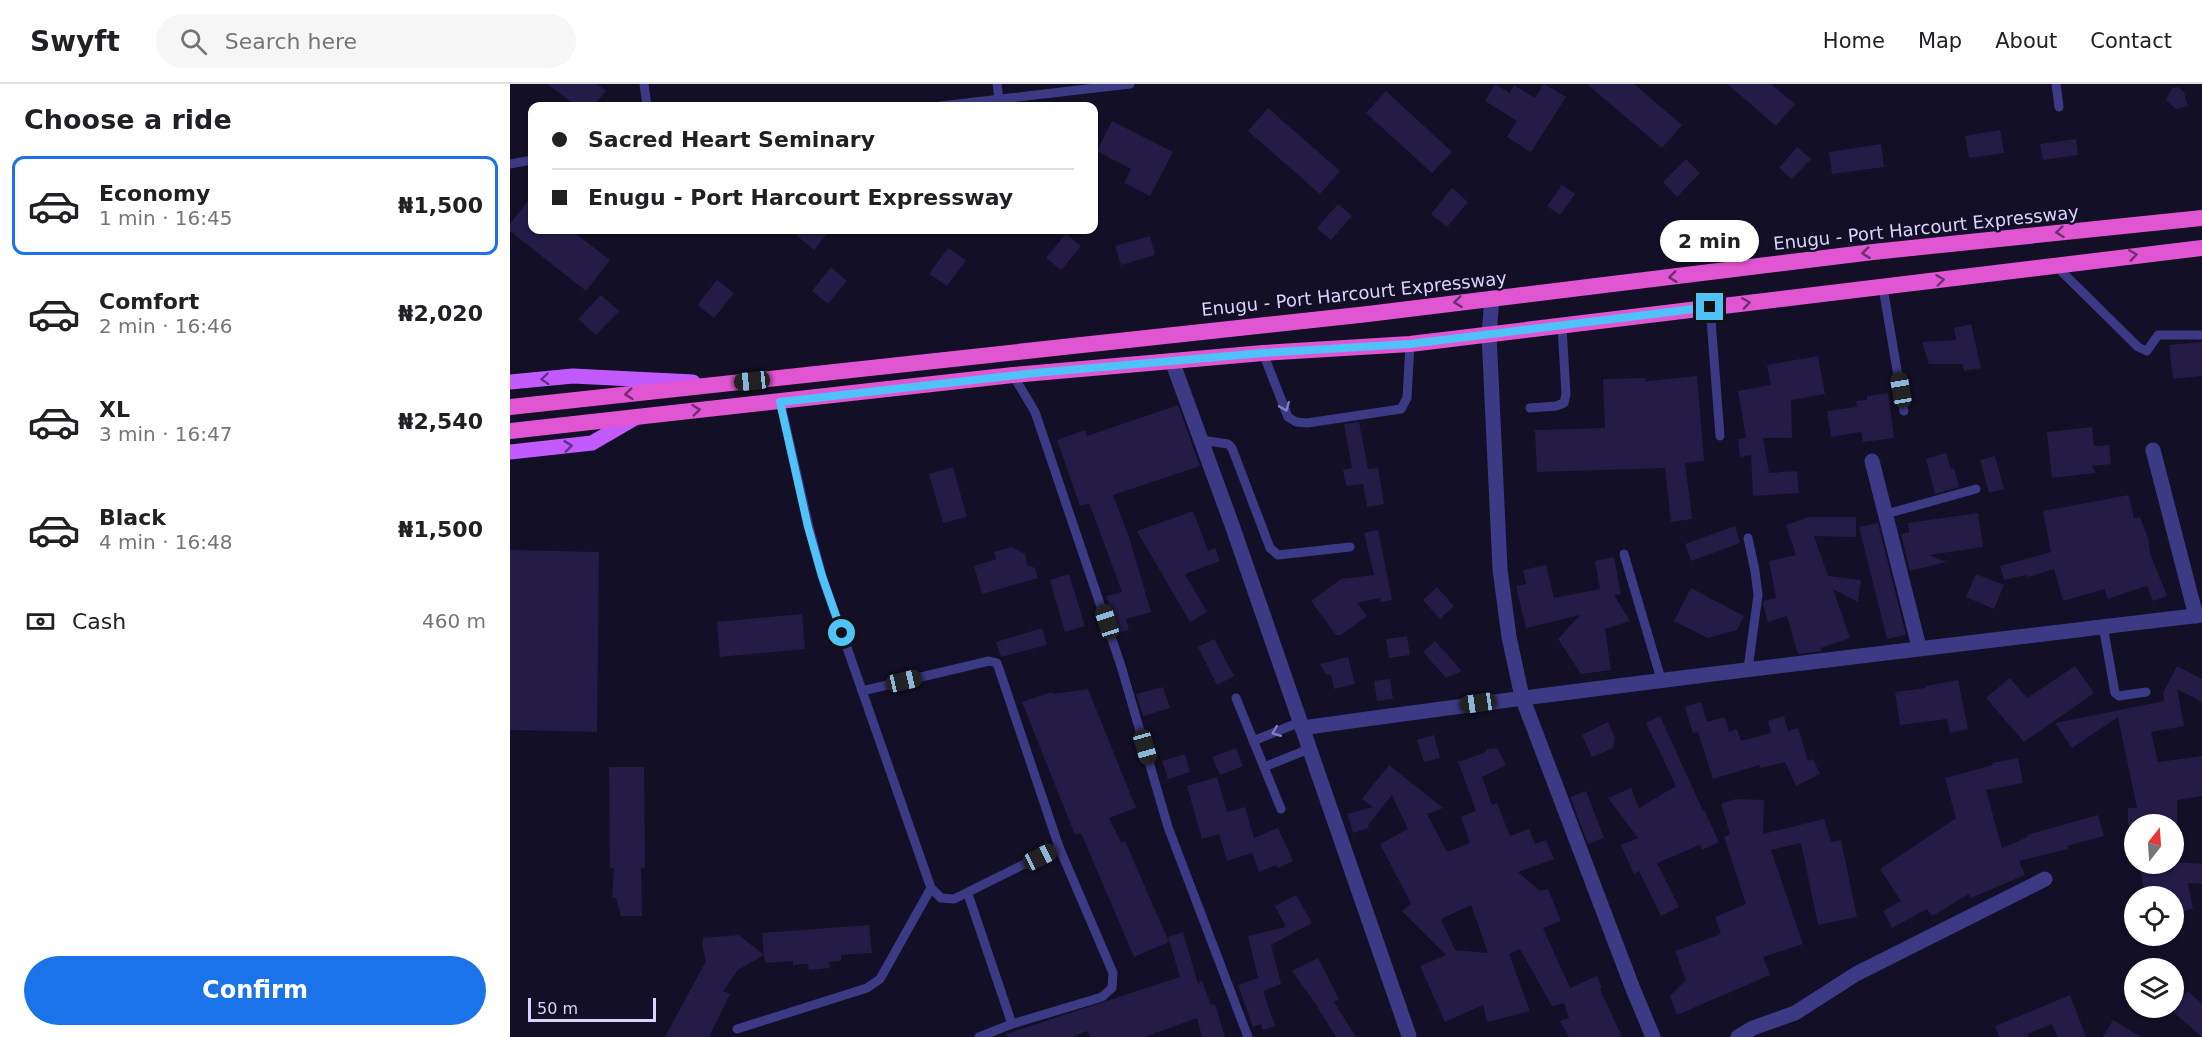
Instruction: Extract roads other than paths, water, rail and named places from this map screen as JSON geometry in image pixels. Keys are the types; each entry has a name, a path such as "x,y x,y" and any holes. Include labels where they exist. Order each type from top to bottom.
{"highway":[{"name":"Enugu - Port Harcourt Expressway","path":"510,407 1368,314 1873,252 2202,218"},
{"path":"510,431 1013,375 1263,353 1410,344 2202,248"}],"main road":[{"path":"510,382 573,376 729,383"},
{"path":"510,452 592,443 638,416"}],"street":[{"path":"1492,298 1488,334 1500,569 1509,637 1522,697 1653,1037"},
{"path":"1172,361 1409,1036"},
{"path":"1301,725 1919,647 2199,615 2153,450"},
{"path":"1872,461 1919,647"},
{"path":"1738,1037 1753,1028 1795,1013 1856,974 2045,879"}],"lane":[{"path":"644,84 646,102"},
{"path":"997,84 999,99"},
{"path":"974,102 1130,84"},
{"path":"2056,84 2059,107"},
{"path":"510,164 528,161"},
{"path":"2056,266 2138,347 2147,351 2158,335 2202,335"},
{"path":"1883,288 1904,411"},
{"path":"1710,307 1720,436"},
{"path":"1530,408 1556,406 1564,403 1566,394 1562,327"},
{"path":"1263,353 1288,417 1296,422 1307,423 1401,409 1407,398 1410,344"},
{"path":"1013,375 1035,412 1121,666 1168,827 1248,1037"},
{"path":"780,402 808,527 822,576 931,888 941,898 954,899 1059,848"},
{"path":"1201,440 1228,444 1232,448 1270,548 1278,555 1289,556 1350,547"},
{"path":"1886,514 1976,489"},
{"path":"1748,538 1758,595 1748,669"},
{"path":"1624,554 1660,680"},
{"path":"2103,626 2115,693 2120,696 2146,692"},
{"path":"862,691 989,661 997,663 1059,848 1113,973 1112,988 1102,997 1012,1024 979,1037"},
{"path":"1236,698 1281,808"},
{"path":"1253,741 1301,725"},
{"path":"1264,767 1309,749"},
{"path":"736,1029 867,988 880,979 931,888"},
{"path":"968,894 1012,1024"}]}
